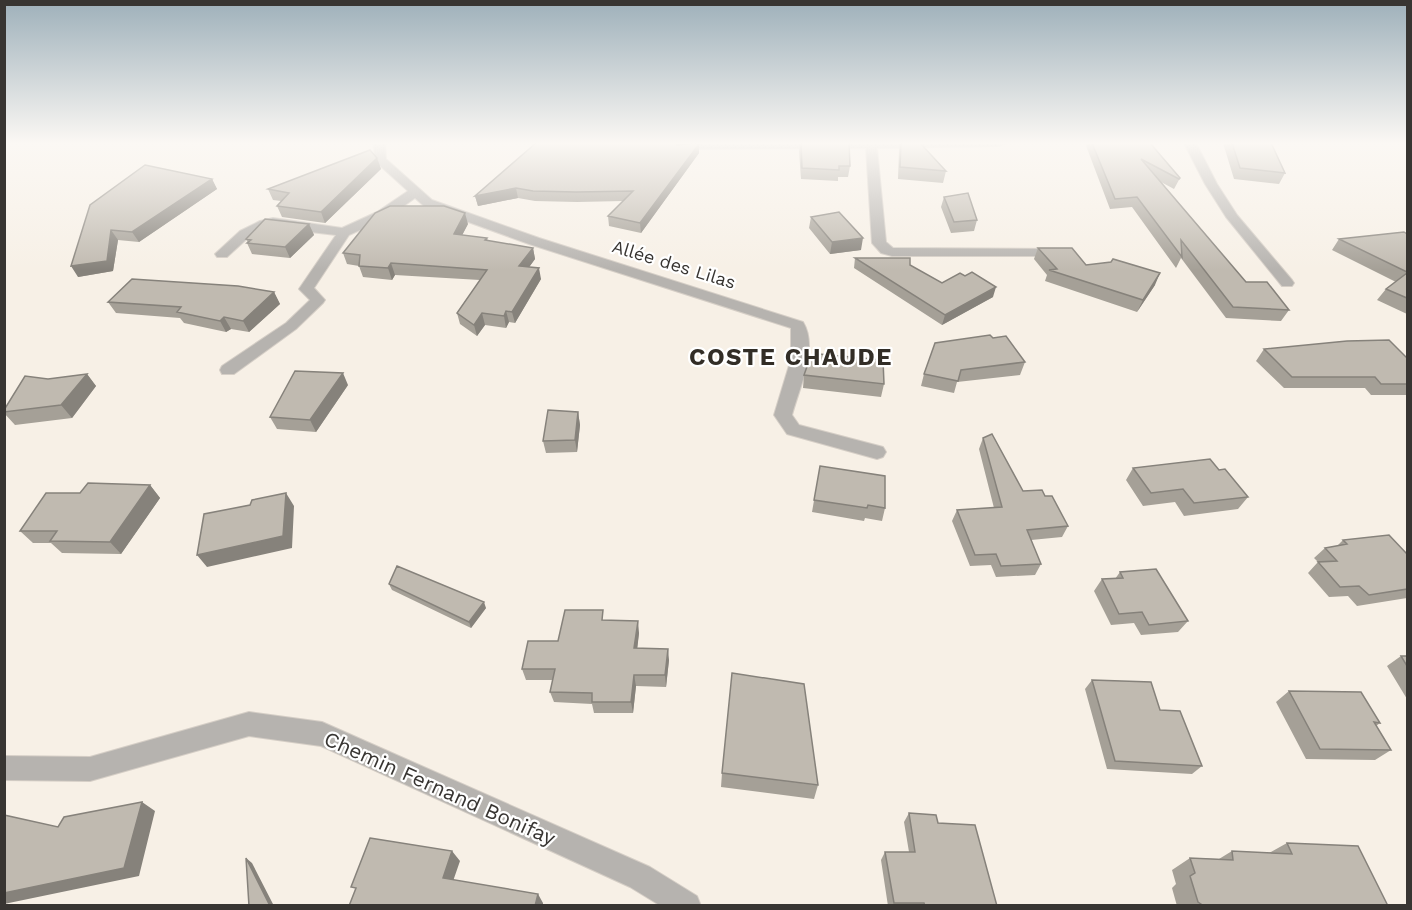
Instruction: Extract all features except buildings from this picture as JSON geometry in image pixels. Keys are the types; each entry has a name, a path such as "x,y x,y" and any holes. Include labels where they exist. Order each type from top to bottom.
{"street":[{"name":"Allée des Lilas","path":"409,185 428,203 534,241 798,325 802,338 801,353 783,415 793,430 878,452"},
{"path":"874,185 879,243 886,250 892,252 1075,253"},
{"path":"1211,185 1232,217 1287,283"},
{"path":"222,254 253,227 262,224 273,222 344,232 382,216 416,192"},
{"path":"228,370 291,326 318,300 306,289 344,232"},
{"name":"Chemin Fernand Bonifay","path":"4,768 90,769 249,724 322,734 640,877 687,906"}],"district":[{"name":"COSTE CHAUDE","path":"791,357"}]}
